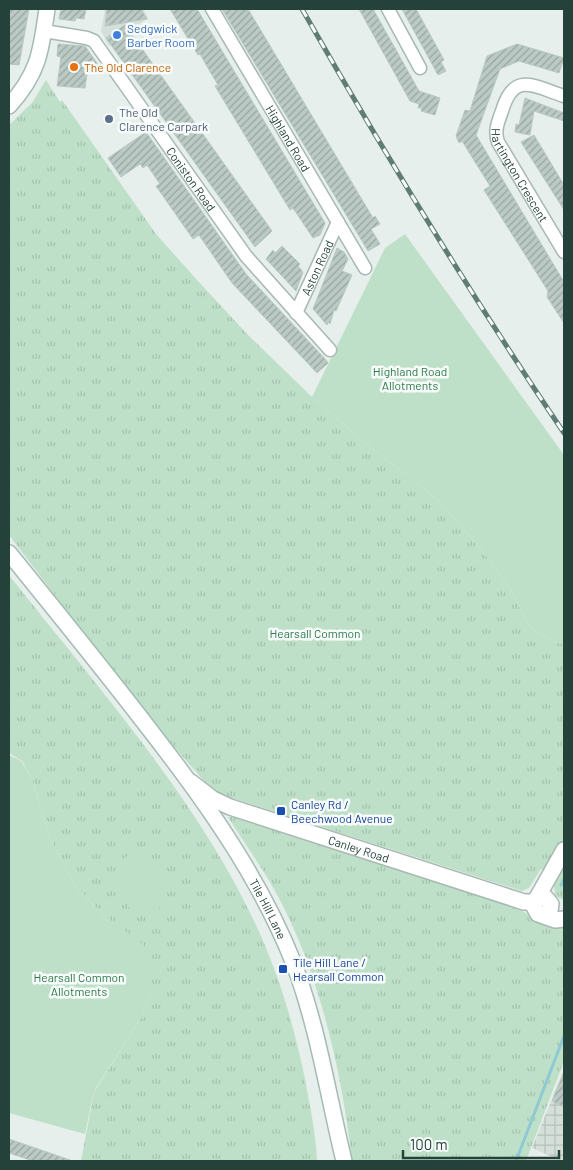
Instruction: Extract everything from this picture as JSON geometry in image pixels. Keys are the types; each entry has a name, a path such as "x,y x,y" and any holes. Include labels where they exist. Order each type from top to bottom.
{"main road":[{"path":"9,104 34,72 44,31 47,9"},
{"path":"9,552 190,781"},
{"name":"Canley Road","path":"190,781 213,799 230,808 524,902 542,903 564,908"},
{"name":"Tile Hill Lane","path":"190,781 237,852 280,931 306,998 320,1047 344,1161"},
{"path":"542,903 552,870 564,850"},
{"name":"Canley Road","path":"542,903 555,920 564,919"},
{"name":"Tile Hill Lane","path":"332,1109 333,1161"}],"street":[{"name":"Highland Road","path":"212,9 365,268"},
{"path":"388,9 420,68"},
{"name":"Coniston Road","path":"44,31 87,38 94,41 246,256 330,350"},
{"name":"Hartington Crescent","path":"564,96 530,85 516,87 506,97 496,133 498,142 564,252"},
{"name":"Aston Road","path":"296,313 338,222"}],"shaded area":[{"path":"105,9 143,9 148,18 109,46 101,31"},
{"path":"564,1069 564,1161 562,1161 532,1148"}],"green space":[{"name":"Hearsall Common","path":"46,80 156,234 197,280 248,335 312,397 365,443 436,498 483,551 510,589 531,629 554,642 564,644 564,900 555,896 554,885 556,878 541,869 529,888 522,891 219,794 204,781 143,711 9,535 9,125 32,103"},
{"name":"Highland Road Allotments","path":"405,234 564,455 564,644 554,642 531,629 510,589 483,551 436,498 365,443 312,397 385,248"},
{"path":"9,575 156,762 191,811 223,862 250,914 283,994 302,1065 311,1110 317,1161 81,1161 94,1092 141,1018 151,992 105,916 74,885 50,838 32,779 22,761 9,753"},
{"name":"Hearsall Common Allotments","path":"9,755 21,761 32,779 50,838 74,885 105,916 143,944 151,962 151,992 141,1018 94,1091 85,1134 9,1113"},
{"path":"228,817 236,817 519,909 546,924 564,925 564,1061 526,1161 352,1161 348,1127 335,1057 316,988 304,954 291,922 275,891"},
{"path":"134,851 144,852 151,858 160,879 162,901 158,910 149,915 136,915 127,905 116,870 120,862"}],"building":[{"path":"9,9 29,9 19,65 9,64"},
{"path":"61,9 86,9 84,19 76,18 75,21 59,19"},
{"path":"107,9 141,9 147,19 105,26"},
{"path":"170,9 197,9 325,223 320,235 313,238 293,208 290,210 215,86 218,85 200,54 198,55"},
{"path":"222,9 248,9 373,218 375,216 380,224 371,229 380,244 368,251"},
{"path":"359,9 373,9 419,91 440,98 435,115 421,111 422,108 418,108 419,104 410,101"},
{"path":"402,9 416,9 444,60 441,62 446,71 438,75"},
{"path":"125,25 272,231 255,247 106,38"},
{"name":"The Old Clarence","path":"58,44 85,46 99,66 87,74 85,88 57,86 61,57 57,56"},
{"path":"517,44 564,58 559,73 519,61 500,69 476,135 564,282 564,323 547,297 548,291 484,190 490,186 462,141 459,143 456,136 465,110 470,111 487,56"},
{"path":"525,98 564,113 564,121 534,111 530,135 515,132 516,124 519,125"},
{"path":"146,132 246,274 326,360 328,363 317,373 232,283 199,235 193,239 156,186 160,184 147,165 143,168 140,164 121,177 108,158"},
{"path":"534,135 564,185 564,210 521,142"},
{"path":"282,246 300,264 298,266 303,272 296,291 266,259 273,250 275,253"},
{"path":"337,248 344,252 348,259 342,271 352,275 336,311 334,310 330,324 328,322 327,325 313,309"},
{"path":"564,1072 564,1107 552,1101"},
{"path":"9,1139 70,1161 33,1161 9,1153"}],"waterway":[{"path":"561,885 564,879"},
{"path":"516,1161 564,1036"}],"railway":[{"path":"302,9 364,117 429,223 495,329 564,433"}],"place":[{"name":"Sedgwick Barber Room","path":"117,35"},
{"name":"The Old Clarence","path":"74,67"},
{"name":"The Old Clarence Carpark","path":"109,119"},
{"name":"Canley Rd / Beechwood Avenue","path":"281,811"},
{"name":"Tile Hill Lane / Hearsall Common","path":"283,969"}]}
